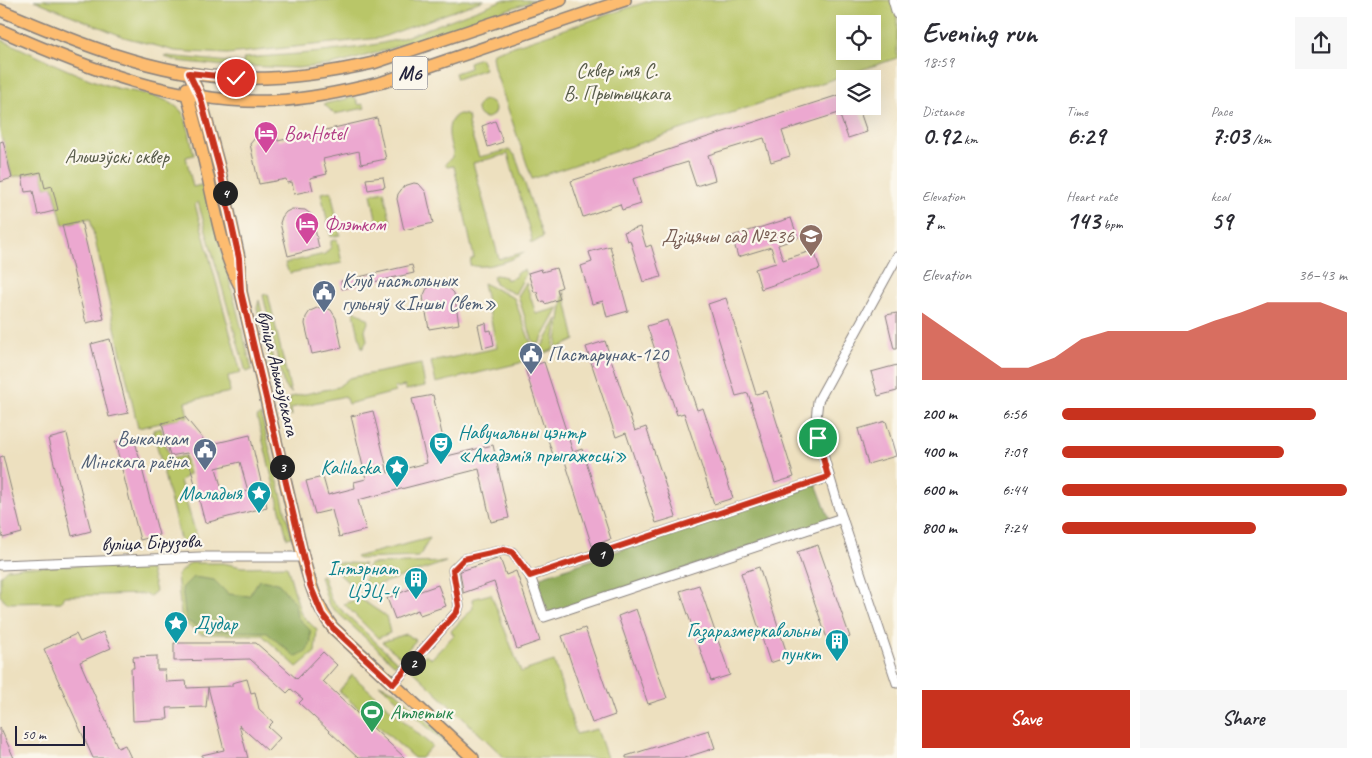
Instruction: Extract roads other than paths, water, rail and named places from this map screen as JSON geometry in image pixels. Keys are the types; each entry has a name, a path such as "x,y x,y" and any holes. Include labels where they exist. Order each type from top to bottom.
{"main road":[{"name":"М6","path":"0,10 100,50 189,73 248,78 308,75 373,63 562,0"},
{"name":"М6","path":"0,30 91,68 126,80 200,96 232,100 274,101 344,92 383,82 625,0"},
{"name":"вуліца Альшэўскага","path":"189,73 187,94 222,237 230,264 240,286"},
{"name":"вуліца Альшэўскага","path":"189,73 200,96 219,167 239,258 240,286 303,557 310,585 322,614 333,628 473,758"}],"street":[{"path":"893,0 897,14"},
{"path":"897,257 818,401 816,419 818,438 828,477 897,683"},
{"path":"530,576 828,477"},
{"path":"393,684 457,612 459,606 453,570 464,559 504,550 512,552 530,576 544,617 842,518"},
{"name":"вуліца Бірузова","path":"0,565 200,557 303,557"}],"place":[{"name":"BonHotel","path":"266,154"},
{"name":"Флэтком","path":"307,245"},
{"name":"Дзіцячы сад №236","path":"811,257"},
{"name":"Клуб настольных гульняў «Іншы Свет»","path":"324,313"},
{"name":"Пастарунак-120","path":"531,375"},
{"name":"Навучальны цэнтр «Акадэмія прыгажосці»","path":"441,465"},
{"name":"Выканкам Мінскага раёна","path":"205,471"},
{"name":"Kalilaska","path":"397,488"},
{"name":"Маладыя","path":"259,514"},
{"name":"Інтэрнат ЦЭЦ-4","path":"416,600"},
{"name":"Дудар","path":"176,644"},
{"name":"Газаразмеркавальны пункт","path":"837,662"},
{"name":"Атлетык","path":"372,733"}],"park label":[{"name":"Сквер імя С. В. Прытыцкага","path":"617,82"},
{"name":"Альшэўскі сквер","path":"117,156"}]}
